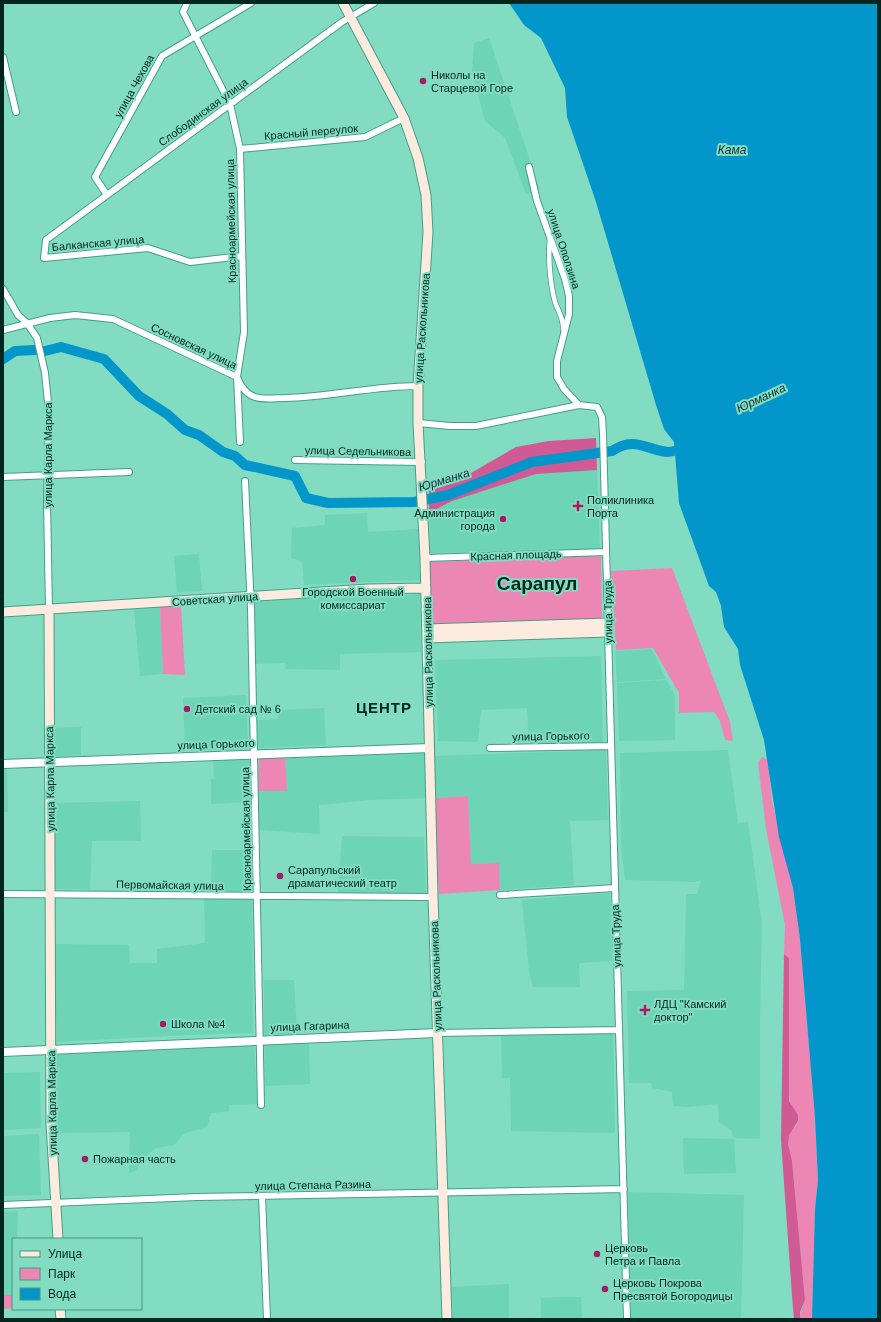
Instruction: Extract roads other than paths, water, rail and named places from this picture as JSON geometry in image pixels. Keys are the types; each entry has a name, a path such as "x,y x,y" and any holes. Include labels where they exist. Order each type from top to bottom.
{"main road":[{"name":"улица Раскольникова","path":"343,3 404,118 418,158 426,195 428,232 418,386 418,423 422,466 433,898 448,1319"},
{"name":"Советская улица","path":"3,612 426,588"},
{"name":"улица Карла Маркса","path":"49,610 52,1138 58,1238"},
{"path":"427,633 608,628"}],"street":[{"name":"Красноармейская улица","path":"187,3 183,12 230,104 240,149 244,332 237,377 240,442"},
{"name":"улица Чехова","path":"107,195 95,177 162,56 251,3"},
{"name":"Слободинская улица","path":"46,240 350,16 374,3"},
{"path":"3,57 16,112"},
{"name":"Красный переулок","path":"240,149 365,137 404,118"},
{"name":"улица Оползина","path":"529,166 537,201 565,279 569,296 569,314 557,361 557,377 564,389 580,405"},
{"path":"550,236 548,258 555,302 564,322 563,338"},
{"name":"Балканская улица","path":"46,240 44,258 148,248 190,262 242,256"},
{"name":"улица Карла Маркса","path":"3,289 18,315 27,323 37,338 45,373 49,412 49,610"},
{"name":"Сосновская улица","path":"3,330 27,323 75,315 113,319 237,377 247,391 253,396 262,399 312,398 394,386 418,386"},
{"path":"418,423 450,426 476,426 580,405 597,407 602,417 606,552"},
{"name":"улица Седельникова","path":"295,460 422,466"},
{"path":"3,477 129,472"},
{"name":"Красноармейская улица","path":"245,481 251,597 261,1039 261,1105"},
{"name":"Красная площадь","path":"425,558 606,552"},
{"name":"улица Труда","path":"606,552 627,1319"},
{"name":"улица Горького","path":"490,748 611,746"},
{"name":"улица Горького","path":"3,764 430,748"},
{"path":"500,895 615,888"},
{"name":"Первомайская улица","path":"3,894 433,898"},
{"name":"улица Гагарина","path":"3,1052 261,1039 438,1033 619,1030"},
{"name":"улица Степана Разина","path":"3,1205 262,1196 624,1189"},
{"path":"262,1196 267,1319"}],"water":[{"name":"Кама","path":"509,3 878,3 878,1319 812,1319 815,1209 818,1180 815,1118 800,939 793,888 779,837 764,740 740,665 738,649 724,627 721,606 716,592 709,586 679,503 674,442 664,429 656,405 596,202 567,117 565,88 541,38 524,25"}],"waterway":[{"name":"Юрманка","path":"45,351 61,347 104,359 139,396 167,414 185,430 199,435 223,452 235,456 245,465 295,476 306,498 328,503 414,502 448,495 532,462 612,451 627,444 640,445 667,452 675,451 688,446"},
{"name":"Юрманка","path":"3,359 15,351 35,350"}],"place":[{"name":"Николы на Старцевой Горе","path":"423,81"},
{"name":"Поликлиника Порта","path":"578,506"},
{"name":"Администрация города","path":"503,519"},
{"name":"Городской Военный комиссариат","path":"353,579"},
{"name":"Детский сад № 6","path":"187,709"},
{"name":"Сарапульский драматический театр","path":"280,876"},
{"name":"ЛДЦ \"Камский доктор\"","path":"645,1010"},
{"name":"Школа №4","path":"163,1024"},
{"name":"Пожарная часть","path":"85,1159"},
{"name":"Церковь Петра и Павла","path":"597,1254"},
{"name":"Церковь Покрова Пресвятой Богородицы","path":"605,1289"}],"district":[{"name":"Сарапул","path":"537,583"},
{"name":"ЦЕНТР","path":"384,708"}]}
